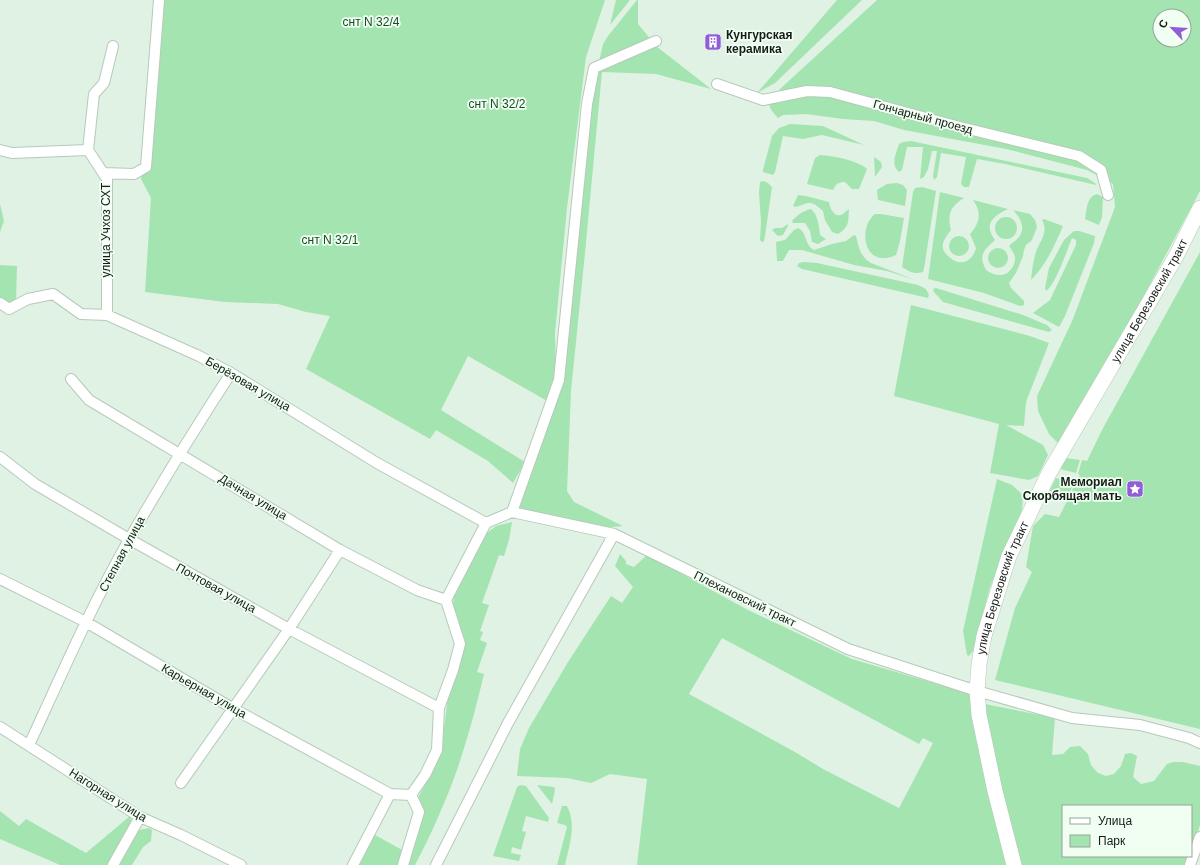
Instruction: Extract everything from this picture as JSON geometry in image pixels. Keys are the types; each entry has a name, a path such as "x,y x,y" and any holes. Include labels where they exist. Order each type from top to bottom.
{"main road":[{"name":"улица Березовский тракт","path":"1014,865 985,746 979,715 977,691 979,664 984,636 1009,556 1049,473 1175,258 1200,208"}],"street":[{"path":"104,173 134,174 146,167 158,0"},
{"path":"403,865 420,812 411,795 425,775 437,750 438,708 453,670 460,644 446,600 486,523 512,512 560,380 587,104 594,68 656,41"},
{"path":"0,150 12,153 88,150 94,94 104,83 113,46"},
{"name":"Гончарный проезд","path":"717,84 763,100 807,90 830,92 956,126 1079,156 1101,170 1108,195"},
{"name":"улица Учхоз СХТ","path":"88,150 108,179 107,315"},
{"name":"Берёзовая улица","path":"0,303 9,309 28,299 53,294 81,314 107,315 199,356 231,373 377,463 486,523"},
{"name":"Степная улица","path":"29,745 86,622 129,539 231,373"},
{"name":"Дачная улица","path":"71,379 89,400 340,550 417,590 446,600"},
{"name":"Почтовая улица","path":"0,457 36,484 129,539 289,629 438,708"},
{"name":"Плехановский тракт","path":"512,512 614,534 848,649 977,691 1072,718 1140,725 1190,738 1200,743"},
{"path":"436,865 508,723 614,534"},
{"path":"181,783 289,629 340,550"},
{"name":"Карьерная улица","path":"0,579 86,622 234,709 390,794 411,795"},
{"name":"Нагорная улица","path":"0,727 140,817 181,835 241,865"},
{"path":"353,865 390,794"},
{"path":"113,865 140,817"},
{"path":"1190,865 1200,837"}],"green space":[{"path":"155,0 605,0 586,57 567,208 555,333 556,373 549,402 468,356 441,410 525,462 513,483 488,461 436,430 430,439 306,369 330,316 306,312 278,304 225,302 145,292 151,198 141,179"},
{"path":"616,0 630,0 610,25"},
{"path":"637,0 638,24 652,41 599,62 603,44"},
{"path":"837,0 862,0 775,83 757,93"},
{"path":"877,0 1200,0 1200,191 1140,303 1063,438 1058,443 1049,434 1038,411 1037,396 1073,319 1115,207 1113,184 1087,170 1006,149 904,130 874,121 806,114 783,115 778,118 769,105 780,89"},
{"path":"656,46 711,89 656,74 602,72 571,391 567,491 574,502 623,526 603,528 517,509 564,378 591,102 597,70"},
{"path":"790,124 823,126 864,145 822,135 803,139 783,136 775,172 773,175 763,172 772,136 779,128"},
{"path":"911,141 1087,178 1096,185 977,159 969,187 964,187 961,184 966,157 941,153 937,177 934,180 933,176 937,151 932,151 928,169 924,177 920,179 923,147 907,147 902,170 899,172 896,169 894,162 899,144"},
{"path":"820,155 838,157 857,163 867,169 859,189 852,189 845,182 841,182 835,186 833,190 807,184 815,158"},
{"path":"874,157 881,162 882,167 875,177"},
{"path":"763,181 772,187 765,236 764,241 762,242 760,240 761,222 759,192 760,182"},
{"path":"897,183 903,185 907,190 905,206 878,200 877,190 887,184"},
{"path":"922,187 936,191 924,269 923,272 917,273 902,267 913,192 915,188"},
{"path":"940,192 964,198 951,211 949,220 951,230 943,243 945,253 956,262 965,262 968,260 976,248 970,234 978,222 979,213 973,200 1008,209 991,221 991,234 995,240 983,253 982,260 986,270 991,273 1004,275 1011,269 1014,263 1015,256 1009,246 1021,234 1022,226 1020,219 1013,210 1030,214 1035,220 1037,227 1032,240 1026,245 1016,273 1009,283 1011,288 1024,301 1024,305 1020,306 984,293 928,279"},
{"path":"1097,194 1103,197 1102,217 1099,225 1085,219 1089,201"},
{"path":"798,195 829,202 830,208 835,214 838,215 843,214 849,209 845,229 838,234 832,232 825,220 823,211 816,205 810,203 796,207 793,206"},
{"path":"0,204 4,221 0,232"},
{"path":"811,209 817,217 820,235 826,239 818,244 812,242 810,231 805,223 793,223 792,221 800,214"},
{"path":"875,214 904,218 896,255 885,258 877,257 871,252 867,245 865,237 866,228 869,220"},
{"path":"1006,217 1014,220 1017,228 1014,236 1006,239 998,236 995,228 998,220"},
{"path":"1044,219 1063,226 1046,261 1031,280 1035,255 1045,229 1042,220"},
{"path":"788,224 783,235 778,236 772,230 775,228 782,228"},
{"path":"798,228 803,233 808,244 814,250 846,241 854,235 856,236 860,251 864,258 871,263 915,280 887,271 854,265 802,250 789,250 783,261 777,261 776,242 785,240 794,230"},
{"path":"1074,231 1095,236 1094,243 1065,316 1059,327 1033,313 1050,300 1076,245 1076,240 1072,238 1054,281 1046,291 1045,288 1049,268 1064,240"},
{"path":"959,236 966,239 969,246 966,253 959,256 952,253 949,246 952,239"},
{"path":"998,248 1005,251 1008,258 1005,265 998,268 991,265 988,258 991,251"},
{"path":"1200,252 1200,729 995,680 1015,608 1032,572 1026,567 1033,526 1045,514 1059,517 1069,497 1049,492 1056,478 1073,482 1070,494 1080,475 1078,474 1082,460 1087,461 1102,430"},
{"path":"799,263 817,263 918,285 926,289 929,295 928,298 802,269 797,266"},
{"path":"0,265 17,266 16,302 9,306 0,300"},
{"path":"936,288 1023,315 1047,325 1052,330 1049,332 943,302 934,292 933,289"},
{"path":"911,305 1030,336 1049,343 1026,402 1024,426 1006,425 1043,445 1048,455 1038,476 1029,480 990,473 999,424 894,396"},
{"path":"1066,458 1080,460 1076,473 1060,469"},
{"path":"997,479 1012,485 1023,495 1022,510 990,587 973,651 969,656 967,655 963,631"},
{"path":"512,522 509,540 504,556 499,555 482,603 489,605 480,631 483,632 480,640 487,643 477,672 484,674 467,738 451,786 431,833 415,865 407,865 423,812 418,798 435,765 442,745 448,696 464,650 464,637 453,609 454,590 482,537 496,526"},
{"path":"620,554 626,561 626,564 634,567 647,555 748,610 852,659 971,694 1007,865 637,865 647,779 610,774 591,783 567,778 517,776 520,749 529,728 568,662 611,596 622,603 633,587 615,566","holes":["722,638 919,744 923,738 933,743 899,808 823,769 689,694"]},
{"path":"985,704 1055,718 1052,755 1063,754 1070,747 1080,746 1088,754 1091,765 1098,773 1106,776 1114,774 1121,766 1125,754 1131,753 1137,756 1133,777 1141,784 1154,781 1167,764 1173,762 1183,762 1200,766 1200,825 1192,851 1192,805 1062,805 1062,857 1191,857 1188,865 1017,865 998,791"},
{"path":"520,785 526,786 549,818 548,822 526,816 522,831 526,832 521,850 512,847 511,853 521,855 519,861 493,856 517,787"},
{"path":"537,785 554,787 555,790 552,804"},
{"path":"562,806 567,806 570,813 572,828 565,865 557,865 567,827 557,823"},
{"path":"0,811 19,826 26,819 86,853 130,816 132,824 108,865 60,865 0,839"},
{"path":"149,828 152,830 151,841 143,847 132,865 119,865 139,830"},
{"path":"375,835 404,851 399,865 359,865"}],"place":[{"name":"Кунгурская керамика","path":"713,42"},
{"name":"Мемориал Скорбящая мать","path":"1135,489"}],"park label":[{"name":"снт N 32/4","path":"371,22"},
{"name":"снт N 32/2","path":"497,104"},
{"name":"снт N 32/1","path":"330,240"}]}
